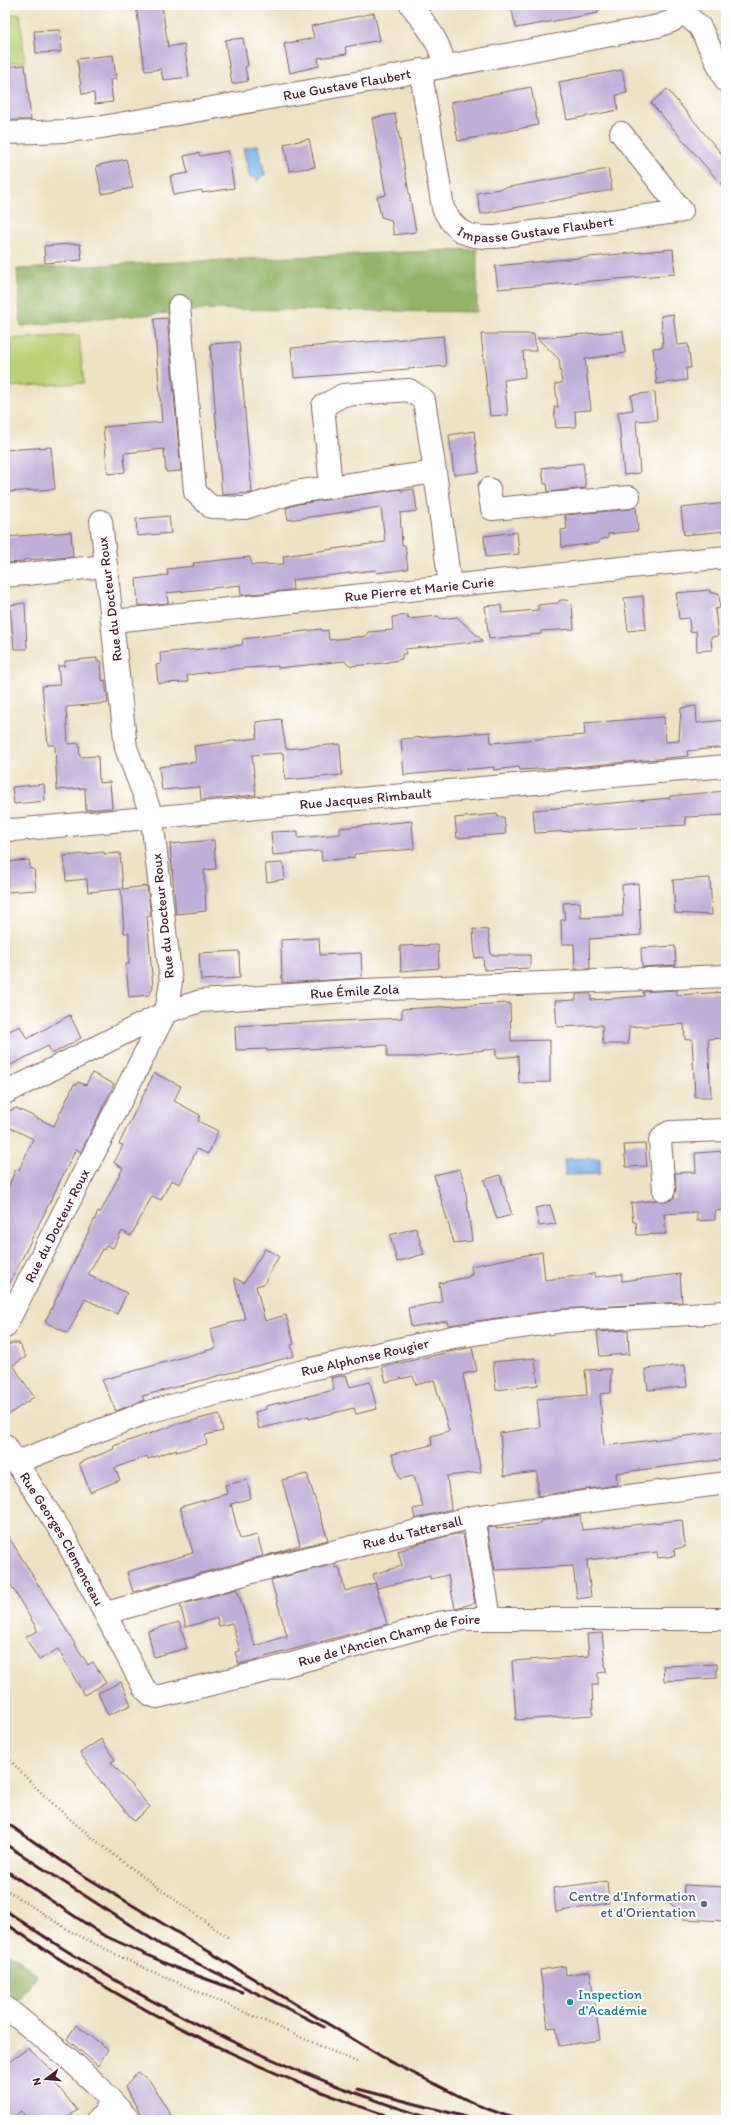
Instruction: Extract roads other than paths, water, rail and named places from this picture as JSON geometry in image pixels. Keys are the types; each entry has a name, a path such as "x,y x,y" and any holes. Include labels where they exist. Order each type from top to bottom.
{"street":[{"path":"411,5 437,42 442,54 444,66"},
{"path":"682,8 700,27 726,81"},
{"name":"Rue Gustave Flaubert","path":"5,133 67,131 102,127 444,66 658,26 672,21 682,8"},
{"name":"Impasse Gustave Flaubert","path":"422,70 423,86 442,208 450,224 460,232 478,238 496,237 682,211 621,133"},
{"path":"179,306 195,492 211,507 246,508 295,492 435,472"},
{"path":"331,487 323,406 343,395 409,390 424,400 450,585"},
{"path":"489,489 492,509 629,496"},
{"name":"Rue du Docteur Roux","path":"5,1327 166,1012 171,982 151,817 126,748 113,621 100,521"},
{"name":"Rue Pierre et Marie Curie","path":"113,621 726,557"},
{"path":"5,576 106,566"},
{"name":"Rue Jacques Rimbault","path":"5,829 13,830 726,766"},
{"name":"Rue Émile Zola","path":"5,1093 166,1012 201,1001 356,990 726,976"},
{"path":"664,1190 660,1141 664,1135 670,1132 726,1130"},
{"name":"Rue Alphonse Rougier","path":"17,1462 148,1412 311,1369 453,1337 563,1321 726,1312"},
{"name":"Rue Georges Clemenceau","path":"5,1444 64,1536 106,1613"},
{"name":"Rue du Tattersall","path":"106,1613 260,1570 474,1517 726,1483"},
{"path":"474,1517 490,1618"},
{"name":"Rue de l'Ancien Champ de Foire","path":"106,1613 144,1688 151,1695 158,1697 266,1671 438,1623 490,1618 726,1619"},
{"path":"5,2007 69,2059 114,2110 129,2120"},
{"path":"97,2120 103,2115 114,2110"}],"water":[{"path":"258,145 265,175 262,175 258,181 253,177 250,178 243,149"},
{"path":"600,1158 600,1174 565,1175 564,1159"}],"railway":[{"path":"5,1822 81,1874 389,2061 477,2105 518,2120"},
{"path":"5,1844 161,1945 324,2027"},
{"path":"5,1870 103,1935 176,1968 242,1992"},
{"path":"5,1910 106,1975 212,2032 321,2080 435,2120"},
{"path":"5,1923 98,1983 195,2036 296,2082 400,2120"},
{"path":"358,2089 478,2120"}],"place":[{"name":"Centre d'Information et d'Orientation","path":"704,1904"},
{"name":"Inspection d'Académie","path":"570,2002"}]}
